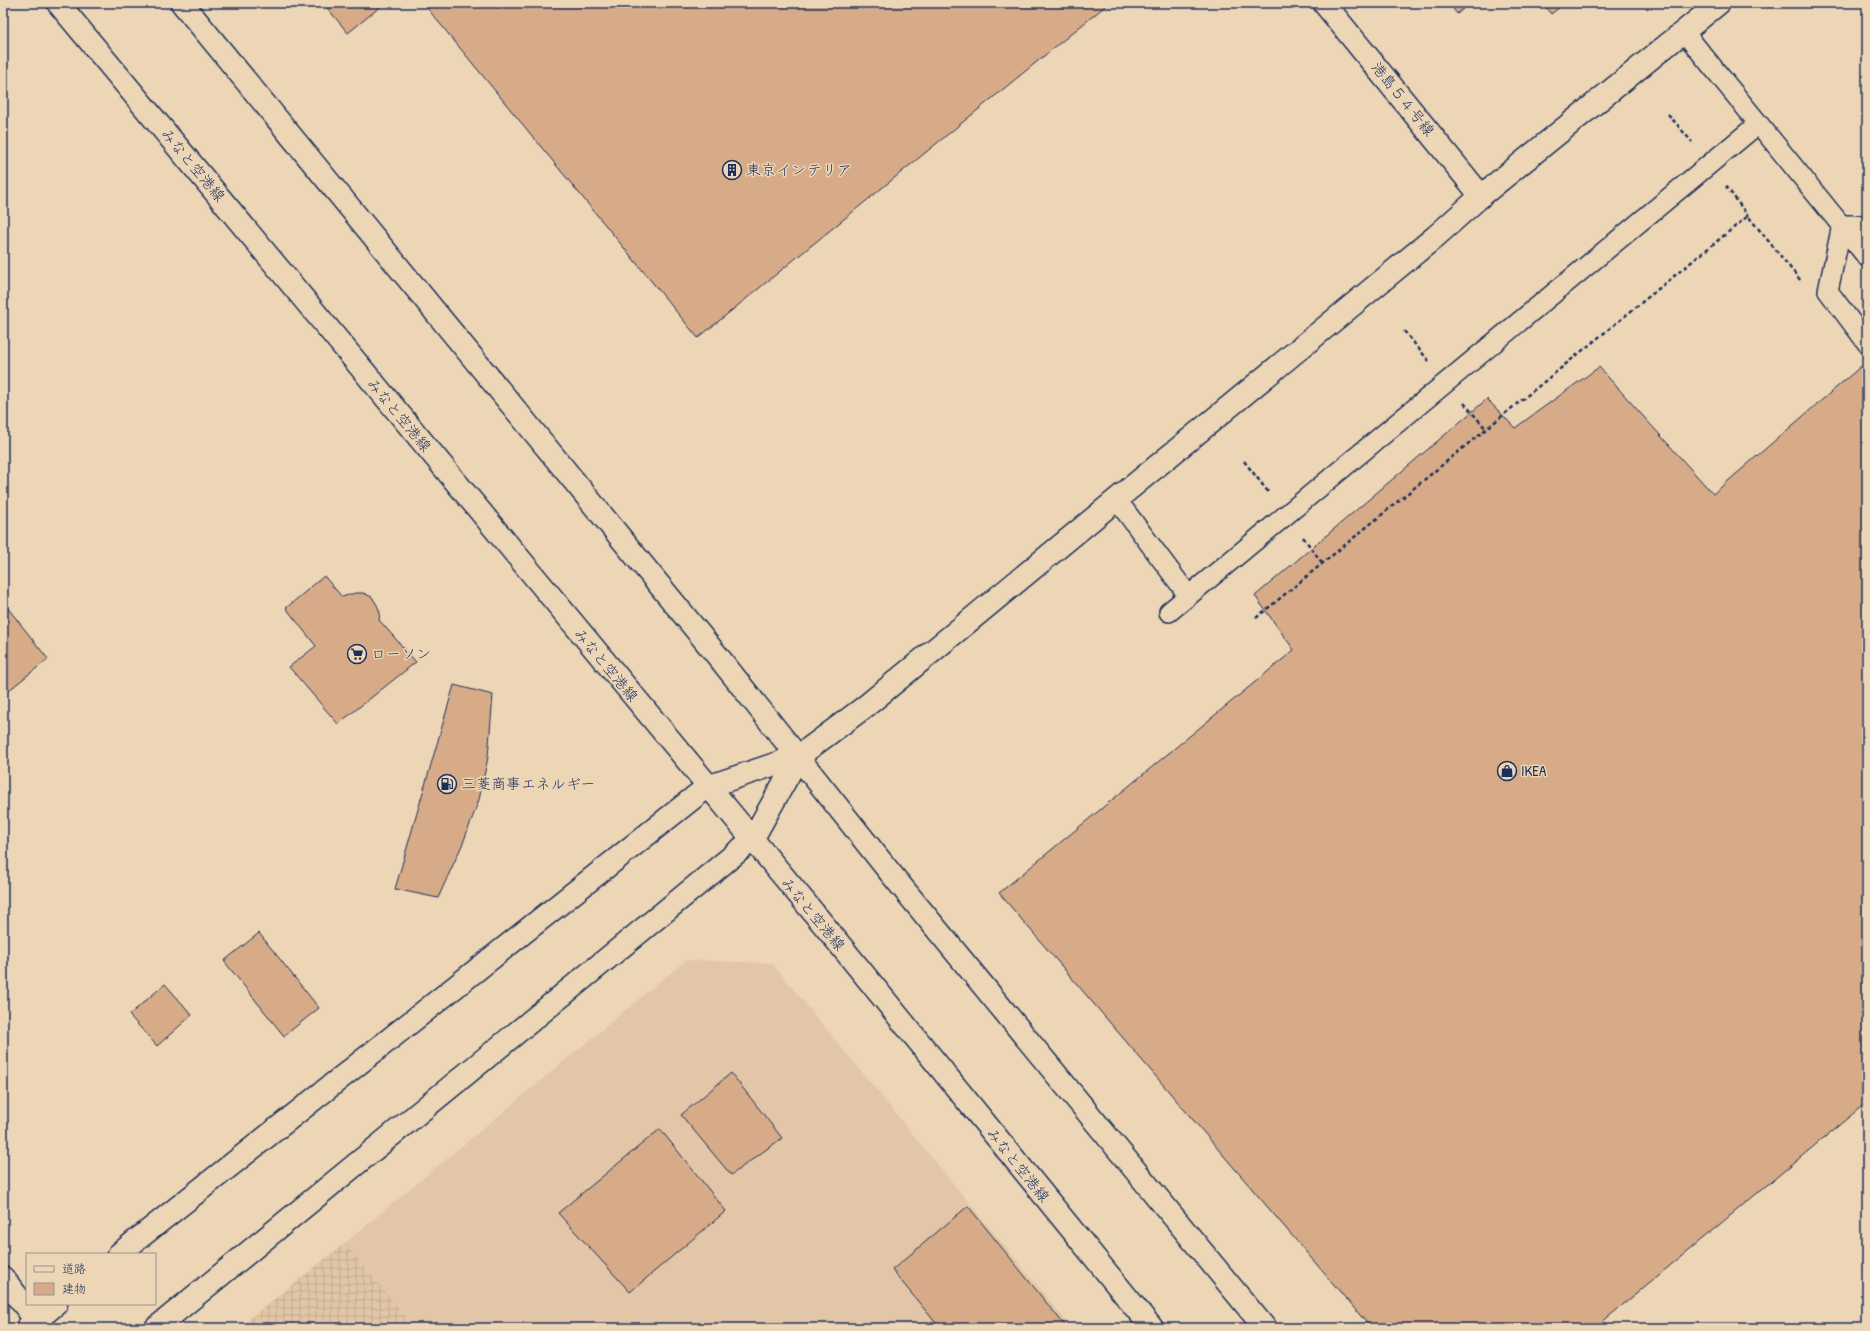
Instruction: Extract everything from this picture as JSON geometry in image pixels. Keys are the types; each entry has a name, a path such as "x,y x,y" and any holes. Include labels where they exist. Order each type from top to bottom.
{"street":[{"name":"みなと空港線","path":"58,3 752,840 1152,1328"},
{"path":"182,3 799,756 888,870 1265,1328"},
{"name":"港島５４号線","path":"1324,3 1481,196"},
{"path":"120,1253 707,787 799,756 866,706 1423,247 1481,196 1718,3"},
{"path":"156,1328 752,840 799,756"},
{"path":"3,1278 35,1325 55,1305"}],"lane":[{"path":"1684,32 1867,257"},
{"path":"1169,612 1758,124"},
{"path":"1842,225 1867,225"},
{"path":"1842,225 1828,291 1867,343"},
{"path":"1117,500 1188,595"}],"path":[{"path":"1256,618 1748,216 1803,283"}],"shaded area":[{"path":"686,960 772,963 1072,1328 415,1328 345,1243"},
{"path":"345,1243 415,1328 238,1328"}],"building":[{"path":"323,3 385,3 348,33"},
{"name":"東京インテリア","path":"423,3 1109,3 698,338"},
{"path":"1449,3 1470,3 1457,14"},
{"path":"1543,3 1565,3 1551,14"},
{"name":"IKEA","path":"1867,361 1867,1102 1595,1328 1371,1328 999,893 1294,650 1255,596 1487,399 1515,428 1599,367 1713,494"},
{"name":"ローソン","path":"324,576 342,597 355,593 363,593 372,597 380,613 379,620 416,662 338,724 289,667 316,646 286,608"},
{"path":"3,602 48,659 3,695"},
{"path":"454,685 493,695 488,757 479,800 463,843 438,898 395,889"},
{"path":"259,933 319,1008 284,1036 224,961"},
{"path":"165,984 192,1015 157,1046 129,1015"},
{"path":"731,1073 782,1138 731,1175 681,1115"},
{"path":"660,1129 726,1211 630,1292 558,1213"},
{"path":"968,1206 1067,1328 940,1328 892,1270"}],"place":[{"name":"東京インテリア","path":"732,170"},
{"name":"ローソン","path":"357,654"},
{"name":"IKEA","path":"1507,771"},
{"name":"三菱商事エネルギー","path":"447,784"}]}
